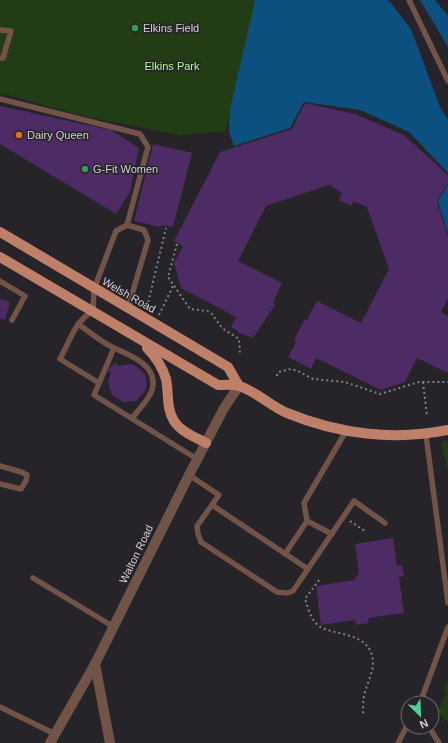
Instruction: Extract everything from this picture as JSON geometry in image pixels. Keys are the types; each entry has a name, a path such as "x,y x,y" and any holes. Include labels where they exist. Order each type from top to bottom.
{"main road":[{"name":"Welsh Road","path":"0,232 228,367 239,386"},
{"path":"0,257 218,385 239,386 285,412 320,426 388,436 426,435 448,430"},
{"path":"135,337 156,357 162,368 166,379 169,409 174,422 185,432 206,443"}],"street":[{"name":"Walton Road","path":"52,739 95,664 224,408 239,386"},
{"path":"95,664 110,743"}],"lane":[{"path":"409,0 448,81"},
{"path":"0,30 11,31 3,58 0,58"},
{"path":"0,99 140,134 148,147 127,225"},
{"path":"99,383 60,359 78,324 83,317 94,311 94,289 116,231 127,225 144,230 148,240 128,308"},
{"path":"0,281 25,296 12,320"},
{"path":"78,324 114,348 123,350 142,362 148,369 153,379 153,387 150,395 132,418"},
{"path":"114,348 94,395 198,459"},
{"path":"285,554 307,521 304,504 346,431"},
{"path":"426,435 448,602"},
{"path":"0,466 21,472 27,476 21,489 0,484"},
{"path":"189,476 218,495 197,526 201,542 277,592 287,593 293,591 354,502 385,522"},
{"path":"212,505 308,569"},
{"path":"307,521 332,534"},
{"path":"32,578 114,627"},
{"path":"423,695 448,627"},
{"path":"0,707 52,739"}],"path":[{"path":"147,308 166,228"},
{"path":"177,244 168,277 173,286 190,309 207,311 212,314 222,328 238,338 240,354"},
{"path":"159,315 173,286"},
{"path":"278,374 291,369 313,379 345,382 380,394 423,382 448,382"},
{"path":"423,382 427,416"},
{"path":"344,517 365,531"},
{"path":"319,580 305,599 310,614 318,625 328,630 346,634 357,639 367,646 371,655 373,664 364,696 362,714"}],"green space":[{"name":"Elkins Park","path":"0,0 255,0 226,131 179,135 83,116 0,93"},
{"path":"447,440 448,442 448,472 441,442"},
{"path":"448,681 448,723 440,713 440,707 447,692 444,689"}],"water":[{"path":"255,0 387,0 390,2 411,29 440,107 448,120 448,173 409,132 360,110 304,102 290,128 234,146 229,132 230,109"},
{"path":"420,0 435,0 448,16 448,47"},
{"path":"448,184 448,233 438,202"}],"building":[{"path":"305,103 355,114 404,135 448,175 448,182 437,202 448,236 448,299 441,312 448,316 448,373 417,358 405,382 381,390 316,358 311,369 288,357 296,342 294,340 317,301 361,323 389,269 367,207 354,201 351,206 339,200 342,193 329,185 266,206 238,261 282,283 273,303 275,305 253,338 237,332 238,331 231,327 236,317 181,288 174,263 183,246 174,241 220,152 292,129"},
{"path":"0,106 111,130 139,148 130,192 116,214 0,144"},
{"path":"153,144 192,153 173,227 162,225 160,227 134,221"},
{"path":"0,299 10,302 5,320 0,318"},
{"path":"115,363 118,366 130,364 136,366 145,374 147,386 145,391 136,401 123,402 112,395 108,382 111,372 107,371"},
{"path":"393,538 397,566 402,565 404,576 399,577 404,613 368,618 369,623 356,625 355,620 321,625 316,586 354,580 359,573 355,544"}],"place":[{"name":"Elkins Field","path":"135,28"},
{"name":"Dairy Queen","path":"19,135"},
{"name":"G-Fit Women","path":"85,169"}]}
